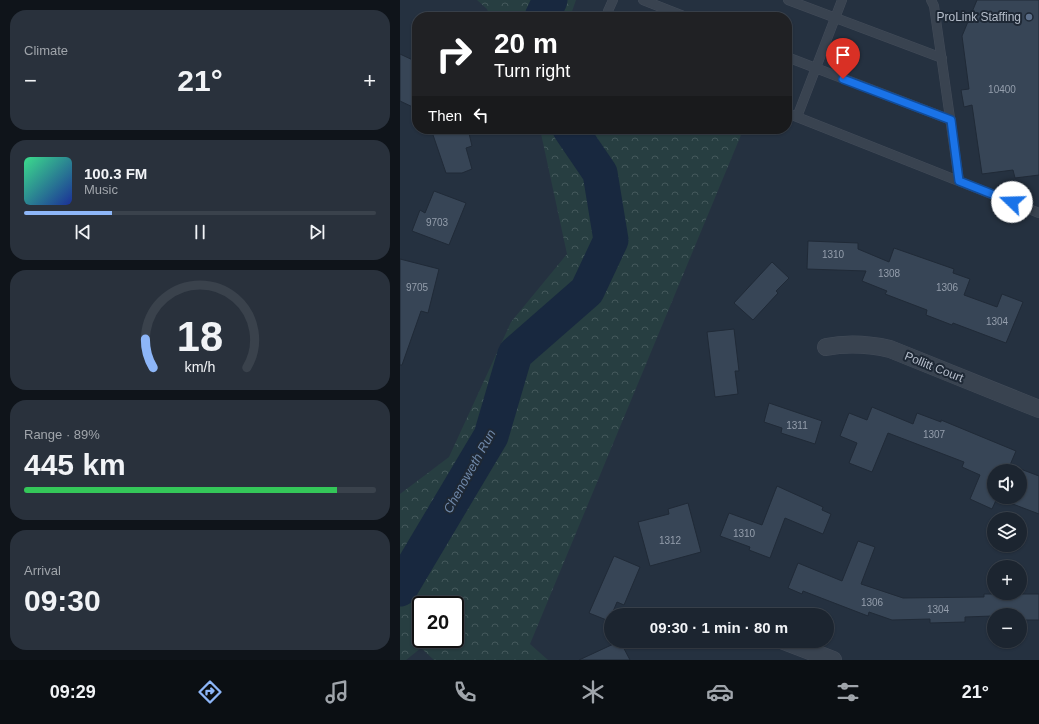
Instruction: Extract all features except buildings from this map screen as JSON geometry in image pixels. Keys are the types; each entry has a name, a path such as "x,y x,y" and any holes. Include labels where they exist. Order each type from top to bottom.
{"street":[{"name":"Pollitt Court","path":"826,347 845,344 875,346 890,349 1039,409"},
{"path":"802,648 834,660"}],"lane":[{"path":"608,12 613,0"},
{"path":"643,0 673,12"},
{"path":"788,0 942,58"},
{"path":"797,117 842,0"},
{"path":"931,0 934,6 959,181"},
{"path":"792,59 951,120"},
{"path":"792,115 1039,212"}],"green space":[{"path":"477,0 576,0 572,12 488,12 487,9"},
{"path":"541,134 741,135 530,644 548,660 434,660 421,648 406,660 400,660 400,494 449,457 511,322 567,254"}],"waterway":[{"name":"Chenoweth Run","path":"544,12 550,0"},
{"name":"Chenoweth Run","path":"400,589 491,436 515,354 587,291 611,240 600,173 573,134"}],"place":[{"name":"ProLink Staffing","path":"1029,17"}],"route":[{"path":"843,79 951,120 959,181 1012,202"}]}
